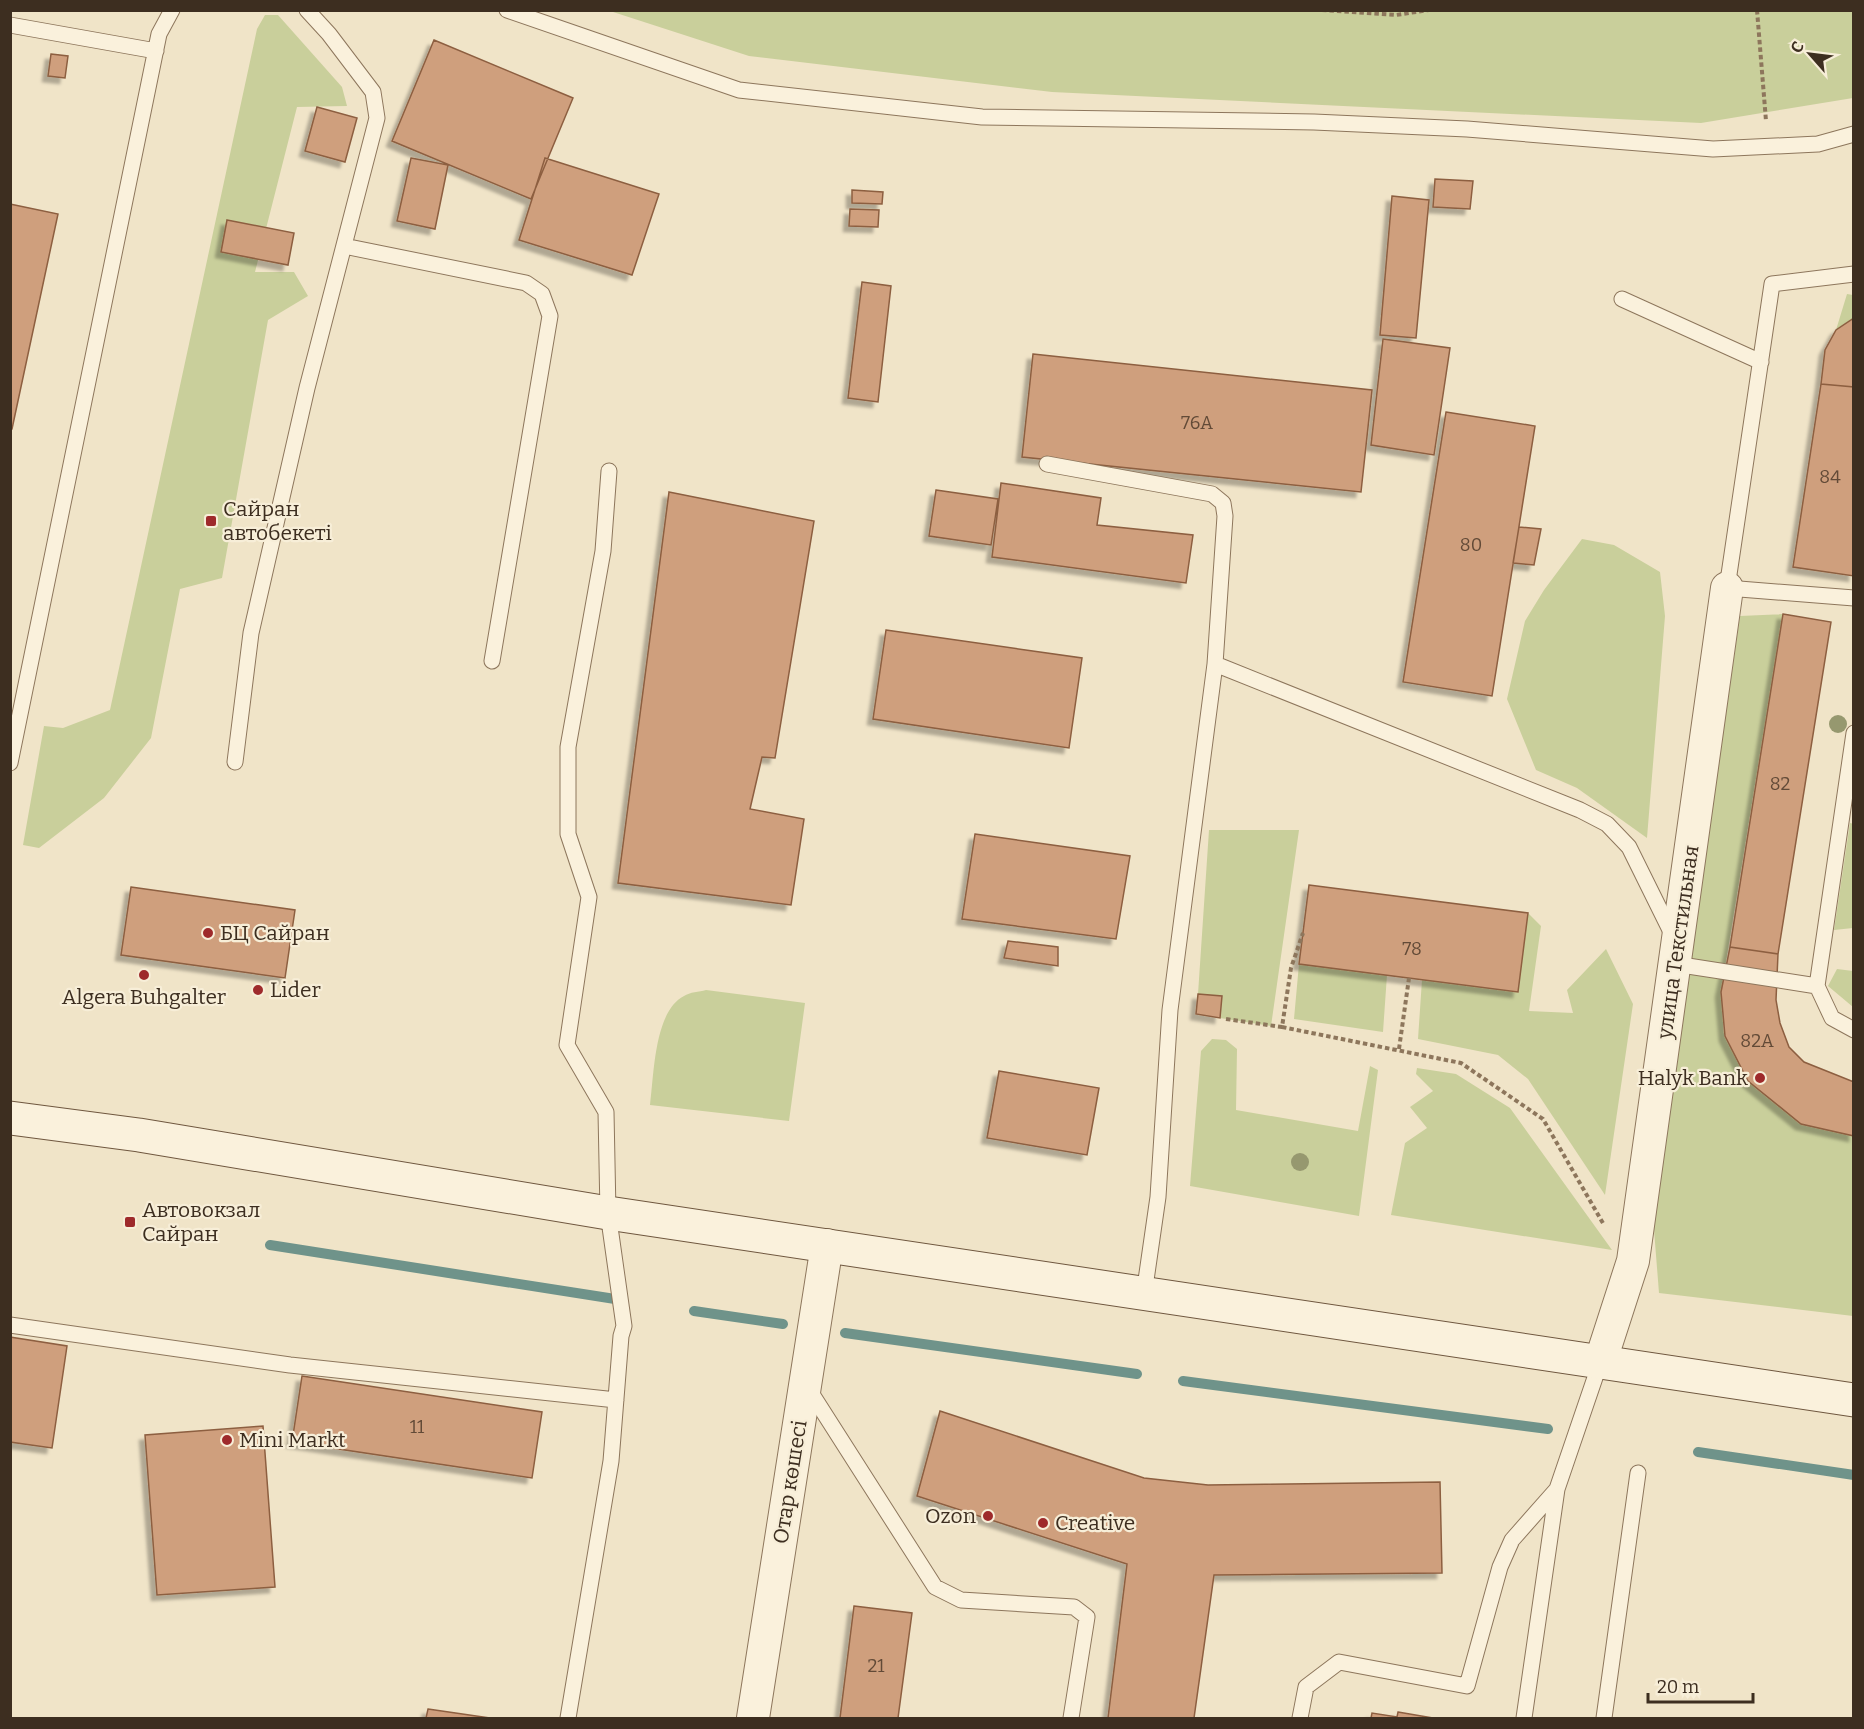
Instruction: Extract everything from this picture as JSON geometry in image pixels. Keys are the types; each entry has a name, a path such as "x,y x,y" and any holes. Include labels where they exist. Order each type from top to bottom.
{"main road":[{"path":"10,1118 139,1135 608,1213 1854,1400"}],"street":[{"name":"улица Текстильная","path":"1600,1363 1633,1261 1727,588"},
{"name":"Отар көшесі","path":"753,1719 827,1245"}],"lane":[{"path":"10,763 159,34 172,10"},
{"path":"236,762 251,633 307,388 377,118 373,92 329,34 307,10"},
{"path":"507,10 739,90 982,117 1314,122 1467,129 1713,148 1818,144 1854,134"},
{"path":"10,25 156,51"},
{"path":"344,246 526,283 542,294 550,316 492,661"},
{"path":"1854,274 1772,284 1727,588 1854,598"},
{"path":"1622,299 1761,362"},
{"path":"1047,464 1212,494 1223,503 1225,516 1215,664 1170,1010 1158,1197 1144,1294"},
{"path":"568,1719 611,1461 624,1326 608,1213 606,1112 567,1045 589,897 568,834 568,747 603,551 609,471"},
{"path":"1215,664 1580,810 1607,824 1629,847 1676,954 1817,986"},
{"path":"1854,733 1817,986 1832,1018 1854,1030"},
{"path":"10,1325 290,1365 616,1400"},
{"path":"1524,1719 1557,1490 1600,1363"},
{"path":"805,1383 935,1587 961,1600 1074,1607 1087,1617 1071,1719"},
{"path":"1604,1719 1638,1473"},
{"path":"1300,1719 1306,1687 1339,1662 1467,1686 1500,1567 1512,1540 1557,1490"}],"path":[{"path":"1322,10 1396,15 1429,10"},
{"path":"1757,10 1768,146"},
{"path":"1282,1027 1291,968 1303,933"},
{"path":"1399,1049 1409,978"},
{"path":"1226,1019 1282,1027 1461,1063 1543,1119 1601,1222 1633,1261"}],"green space":[{"path":"610,11 1853,11 1853,98 1701,123 1052,92 749,56"},
{"path":"265,15 278,15 342,87 347,106 297,107 255,272 294,272 308,296 268,320 222,578 180,589 151,738 104,798 39,848 23,845 44,726 63,728 110,710 257,29"},
{"path":"1847,294 1853,295 1853,318 1836,330"},
{"path":"1582,539 1614,545 1660,572 1665,616 1647,838 1577,788 1536,770 1507,699 1525,621 1544,590"},
{"path":"1783,614 1721,992 1724,1035 1748,1081 1800,1123 1853,1136 1853,1316 1659,1293 1653,1217 1740,616"},
{"path":"1850,823 1854,824 1853,928 1834,930"},
{"path":"1209,830 1299,830 1271,1026 1220,1018 1198,994"},
{"path":"1528,913 1541,926 1529,1011 1573,1013 1567,990 1606,949 1633,1004 1605,1195 1528,1079 1498,1055 1418,1039 1422,980 1518,992"},
{"path":"1299,964 1387,975 1383,1032 1294,1019"},
{"path":"1837,969 1853,971 1853,1007 1828,986"},
{"path":"706,990 805,1003 789,1121 650,1105 657,1045 667,1015 674,1004 684,996"},
{"path":"1212,1039 1226,1040 1237,1049 1236,1110 1358,1131 1370,1066 1378,1070 1359,1216 1190,1186 1201,1051"},
{"path":"1417,1068 1456,1074 1510,1108 1612,1250 1391,1215 1405,1143 1427,1128 1410,1107 1433,1091 1416,1074"}],"building":[{"path":"434,40 573,98 531,199 392,141"},
{"path":"51,54 68,56 65,78 48,76"},
{"path":"317,107 357,118 345,162 305,151"},
{"path":"411,158 448,165 435,229 397,221"},
{"path":"545,158 659,194 632,275 519,240"},
{"path":"1435,179 1473,181 1470,209 1433,207"},
{"path":"852,190 883,192 882,204 852,203"},
{"path":"1392,196 1429,200 1416,338 1380,335"},
{"path":"10,204 58,214 12,429 10,429"},
{"path":"850,209 879,210 878,227 849,226"},
{"path":"227,220 294,233 288,265 221,252"},
{"path":"862,282 891,286 878,402 848,398"},
{"path":"1854,318 1854,387 1821,384 1825,350 1836,330"},
{"path":"1383,339 1450,348 1434,455 1371,445"},
{"path":"1033,354 1372,390 1361,492 1022,457"},
{"path":"1821,384 1854,387 1854,576 1793,567"},
{"path":"1446,412 1535,426 1492,696 1403,682"},
{"path":"1001,483 1101,498 1097,525 1193,535 1186,583 992,557"},
{"path":"936,490 998,499 991,545 929,536"},
{"path":"669,492 814,521 775,758 762,757 750,809 804,819 791,905 618,883"},
{"path":"1519,527 1541,529 1534,565 1513,563"},
{"path":"1783,614 1831,622 1778,954 1730,947"},
{"path":"886,630 1082,658 1069,748 873,719"},
{"path":"975,834 1130,856 1116,939 962,919"},
{"path":"1309,885 1528,913 1518,992 1299,964"},
{"name":"БЦ Сайран","path":"131,887 295,910 285,978 121,955"},
{"path":"1008,941 1058,947 1058,966 1004,958"},
{"path":"1730,947 1778,954 1776,1000 1780,1023 1789,1047 1804,1062 1854,1082 1854,1136 1801,1124 1748,1081 1725,1036 1721,992"},
{"path":"1198,994 1222,996 1220,1018 1196,1014"},
{"path":"999,1071 1099,1088 1087,1155 987,1138"},
{"path":"10,1337 67,1346 52,1448 10,1442"},
{"path":"302,1376 542,1412 532,1478 292,1442"},
{"path":"940,1411 1144,1478 1208,1485 1440,1482 1442,1573 1214,1575 1194,1718 1108,1718 1127,1564 917,1496"},
{"path":"263,1426 275,1587 157,1595 145,1435"},
{"path":"854,1606 912,1613 898,1718 840,1718"},
{"path":"428,1709 490,1718 426,1718"},
{"path":"1398,1712 1433,1718 1371,1718 1372,1713 1397,1717"}],"waterway":[{"path":"270,1245 615,1299"},
{"path":"694,1311 783,1324"},
{"path":"845,1333 1137,1374"},
{"path":"1183,1381 1548,1429"},
{"path":"1698,1452 1854,1475"}],"place":[{"name":"Сайран автобекеті","path":"211,521"},
{"name":"БЦ Сайран","path":"208,933"},
{"name":"Algera Buhgalter","path":"144,975"},
{"name":"Lider","path":"258,990"},
{"name":"Halyk Bank","path":"1760,1078"},
{"name":"Автовокзал Сайран","path":"130,1222"},
{"name":"Mini Markt","path":"227,1440"},
{"name":"Ozon","path":"988,1516"},
{"name":"Creative","path":"1043,1523"}]}
